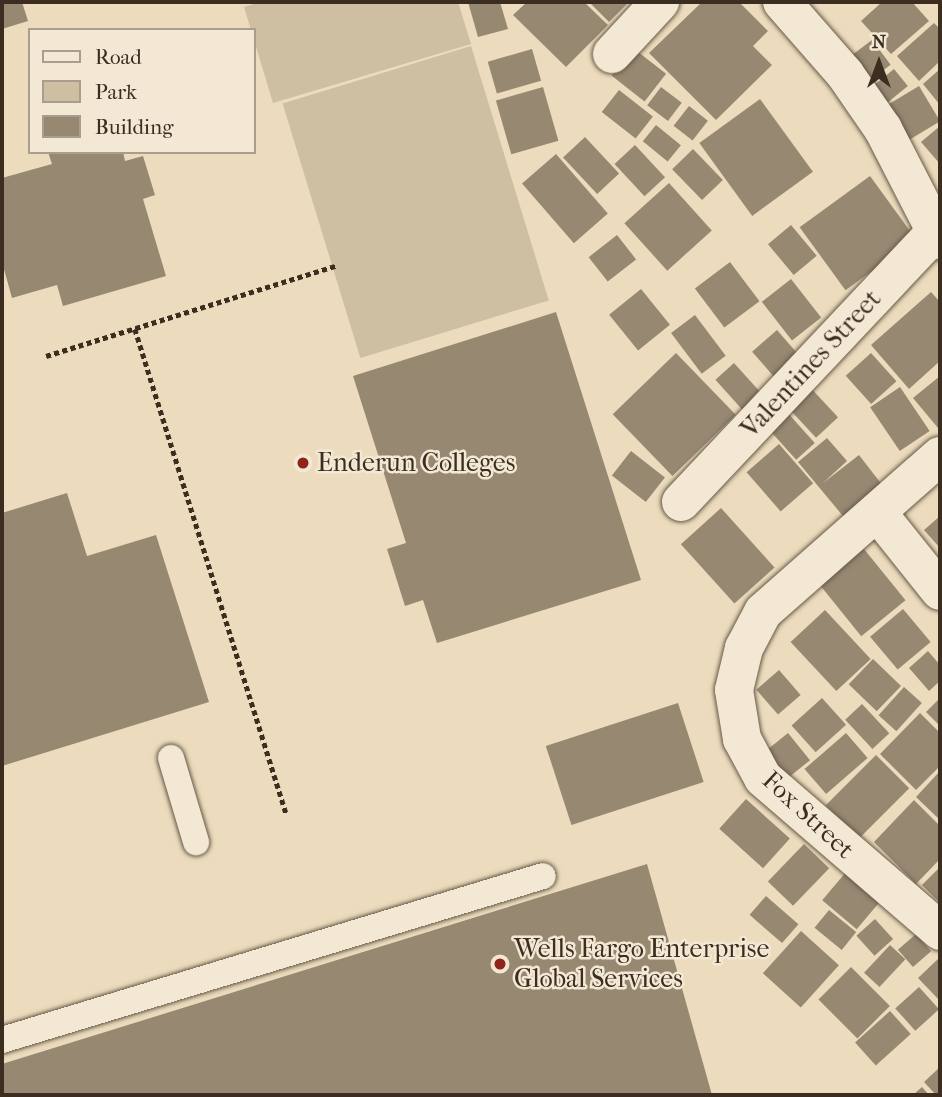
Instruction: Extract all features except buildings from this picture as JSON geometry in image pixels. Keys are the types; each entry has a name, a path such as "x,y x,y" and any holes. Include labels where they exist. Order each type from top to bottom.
{"street":[{"path":"612,54 660,2"},
{"path":"782,2 845,74 883,129 939,233"},
{"name":"Valentines Street","path":"681,502 939,233"},
{"name":"Fox Street","path":"940,456 764,612 744,648 734,690 742,739 763,778 940,931"},
{"path":"877,512 940,591"}],"lane":[{"path":"171,758 196,842"},
{"path":"2,1040 543,876"}],"path":[{"path":"46,356 335,265"},
{"path":"135,329 285,813"}],"green space":[{"path":"260,2 458,2 471,44 273,103 256,47 256,28 250,28 244,7"},
{"path":"471,46 549,300 360,358 283,104"}],"place":[{"name":"Enderun Colleges","path":"303,463"},
{"name":"Wells Fargo Enterprise Global Services","path":"500,964"}]}
